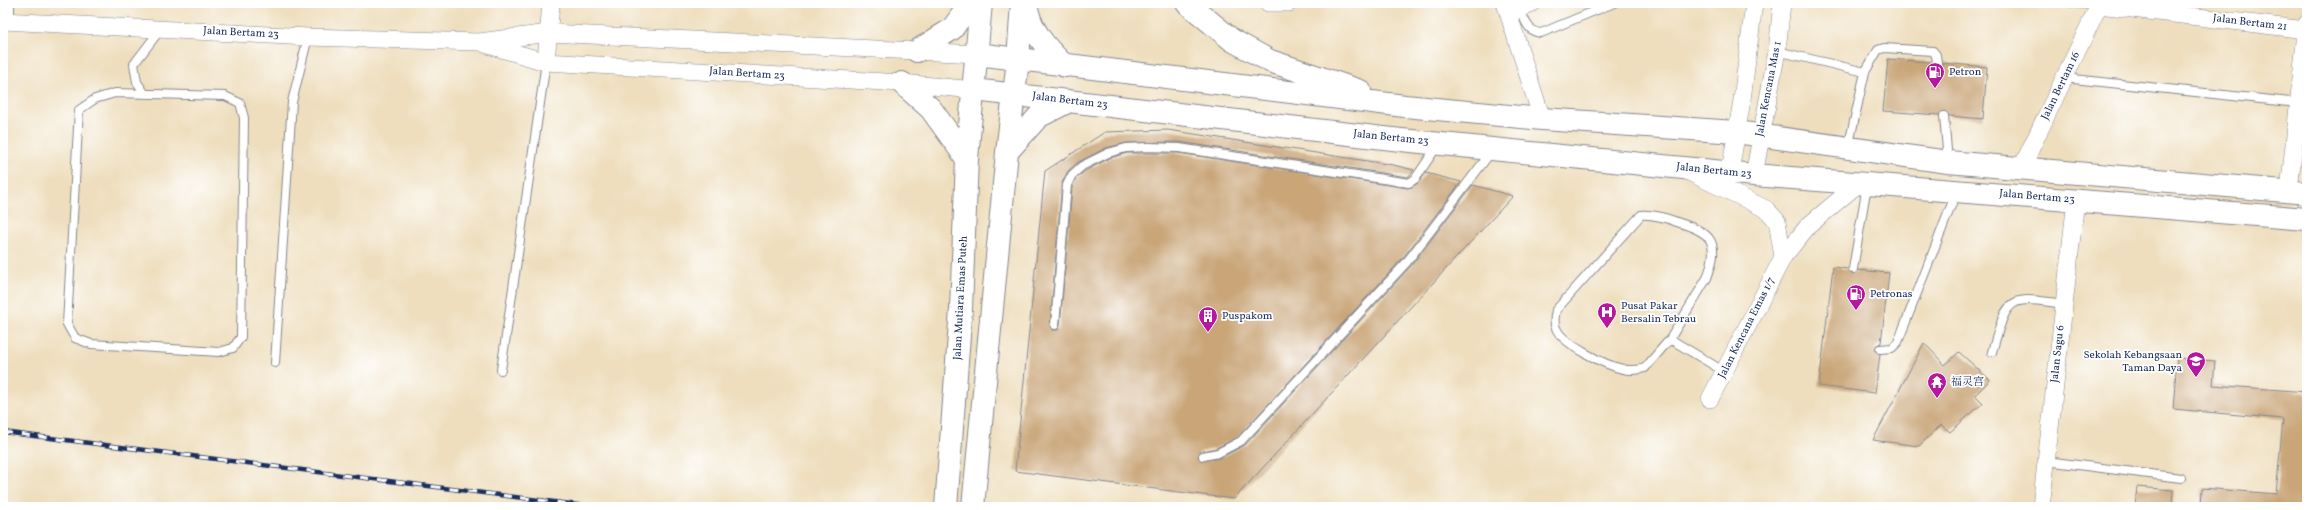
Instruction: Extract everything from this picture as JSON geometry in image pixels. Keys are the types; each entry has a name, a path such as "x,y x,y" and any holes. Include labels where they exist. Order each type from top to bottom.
{"street":[{"path":"546,62 552,3"},
{"path":"917,51 952,29 971,3"},
{"path":"977,54 981,3"},
{"path":"974,496 1007,152 1018,60 1022,3"},
{"path":"1026,3 1028,18 1046,48 1065,66"},
{"path":"1187,3 1232,40 1270,61 1405,106"},
{"path":"1268,3 1289,3"},
{"path":"1730,172 1750,49 1754,3"},
{"name":"Jalan Kencana Mas 1","path":"1754,176 1760,136 1777,51 1782,3"},
{"name":"Jalan Bertam 21","path":"2100,4 2307,26"},
{"name":"Jalan Bertam 16","path":"2021,169 2100,4"},
{"path":"1516,7 1542,119"},
{"name":"Jalan Bertam 23","path":"7,21 308,37 479,42 549,33 977,54 1065,66 1405,106 1542,119 1736,132 1948,162 2298,192"},
{"path":"2298,192 2299,103 2307,26"},
{"name":"Jalan Bertam 23","path":"479,42 546,62 902,83 1014,94 1439,143 1730,172 1754,176 1957,190 2307,219"},
{"name":"Jalan Mutiara Emas Puteh","path":"946,507 961,309 968,159 977,54"},
{"path":"902,83 931,109 968,159"},
{"path":"1007,152 1038,117 1069,101"},
{"path":"1684,168 1766,210 1776,221 1783,257"},
{"name":"Jalan Kencana Emas 1/7","path":"1710,399 1783,257 1808,226 1863,184"},
{"name":"Jalan Sagu 6","path":"2041,507 2076,200"}],"lane":[{"path":"7,21 10,3"},
{"path":"1516,7 1530,29 1534,32 1541,32 1614,3"},
{"path":"2072,3 2100,4"},
{"path":"145,94 137,82 134,64 160,29"},
{"path":"275,363 292,102 308,37"},
{"path":"1848,148 1866,72 1878,50 1884,48 1932,51 1936,55 1937,63"},
{"path":"1777,51 1866,72"},
{"path":"501,370 546,62"},
{"path":"2064,78 2299,103"},
{"path":"116,94 145,94 225,96 240,103 244,118 241,337 233,348 219,352 91,344 75,338 67,324 79,110 95,99 116,94"},
{"path":"1944,116 1948,162"},
{"path":"1055,325 1065,196 1072,175 1092,159 1126,148 1179,148 1409,183 1415,179 1422,170 1439,143"},
{"path":"1204,456 1218,453 1241,441 1406,263 1493,148"},
{"path":"1853,269 1863,184"},
{"path":"1880,349 1892,348 1898,342 1957,190"},
{"path":"1641,215 1669,219 1700,230 1707,234 1712,246 1711,268 1707,278 1670,339 1644,368 1623,370 1578,349 1565,340 1556,328 1554,316 1556,310 1641,215"},
{"path":"1992,352 2003,314 2014,302 2032,299 2064,304"},
{"path":"1670,339 1725,372"},
{"path":"2046,461 2181,478"}],"building":[{"name":"Petron","path":"1888,59 1931,62 1933,67 1937,68 1942,63 1987,67 1983,119 1950,116 1944,111 1939,115 1883,111"},
{"name":"Puspakom","path":"1168,130 1393,165 1414,170 1408,177 1179,142 1126,143 1106,148 1078,162 1068,171 1062,183 1050,325 1052,330 1058,330 1060,325 1072,187 1076,178 1085,171 1110,158 1127,153 1178,153 1408,188 1418,183 1426,173 1461,182 1402,259 1238,437 1216,448 1200,452 1198,457 1202,461 1220,458 1245,445 1410,267 1473,185 1513,196 1234,499 1015,471 1045,171 1105,132"},
{"name":"Petronas","path":"1833,267 1848,269 1852,274 1858,270 1889,273 1881,343 1877,345 1875,349 1880,354 1875,393 1819,386"},
{"name":"福灵宫","path":"1924,343 1945,365 1959,352 1990,380 1975,395 1983,403 1950,432 1941,425 1919,446 1873,440"},
{"path":"2177,358 2215,361 2213,385 2307,392 2307,507 2201,507 2202,488 2276,494 2283,419 2173,409"},
{"path":"2137,487 2173,490 2172,507 2135,507"}],"railway":[{"path":"3,432 594,507"}],"place":[{"name":"Petron","path":"1935,89"},
{"name":"Petronas","path":"1856,311"},
{"name":"Pusat Pakar Bersalin Tebrau","path":"1607,329"},
{"name":"Puspakom","path":"1208,333"},
{"name":"Sekolah Kebangsaan Taman Daya","path":"2196,378"},
{"name":"福灵宫","path":"1937,399"}]}
